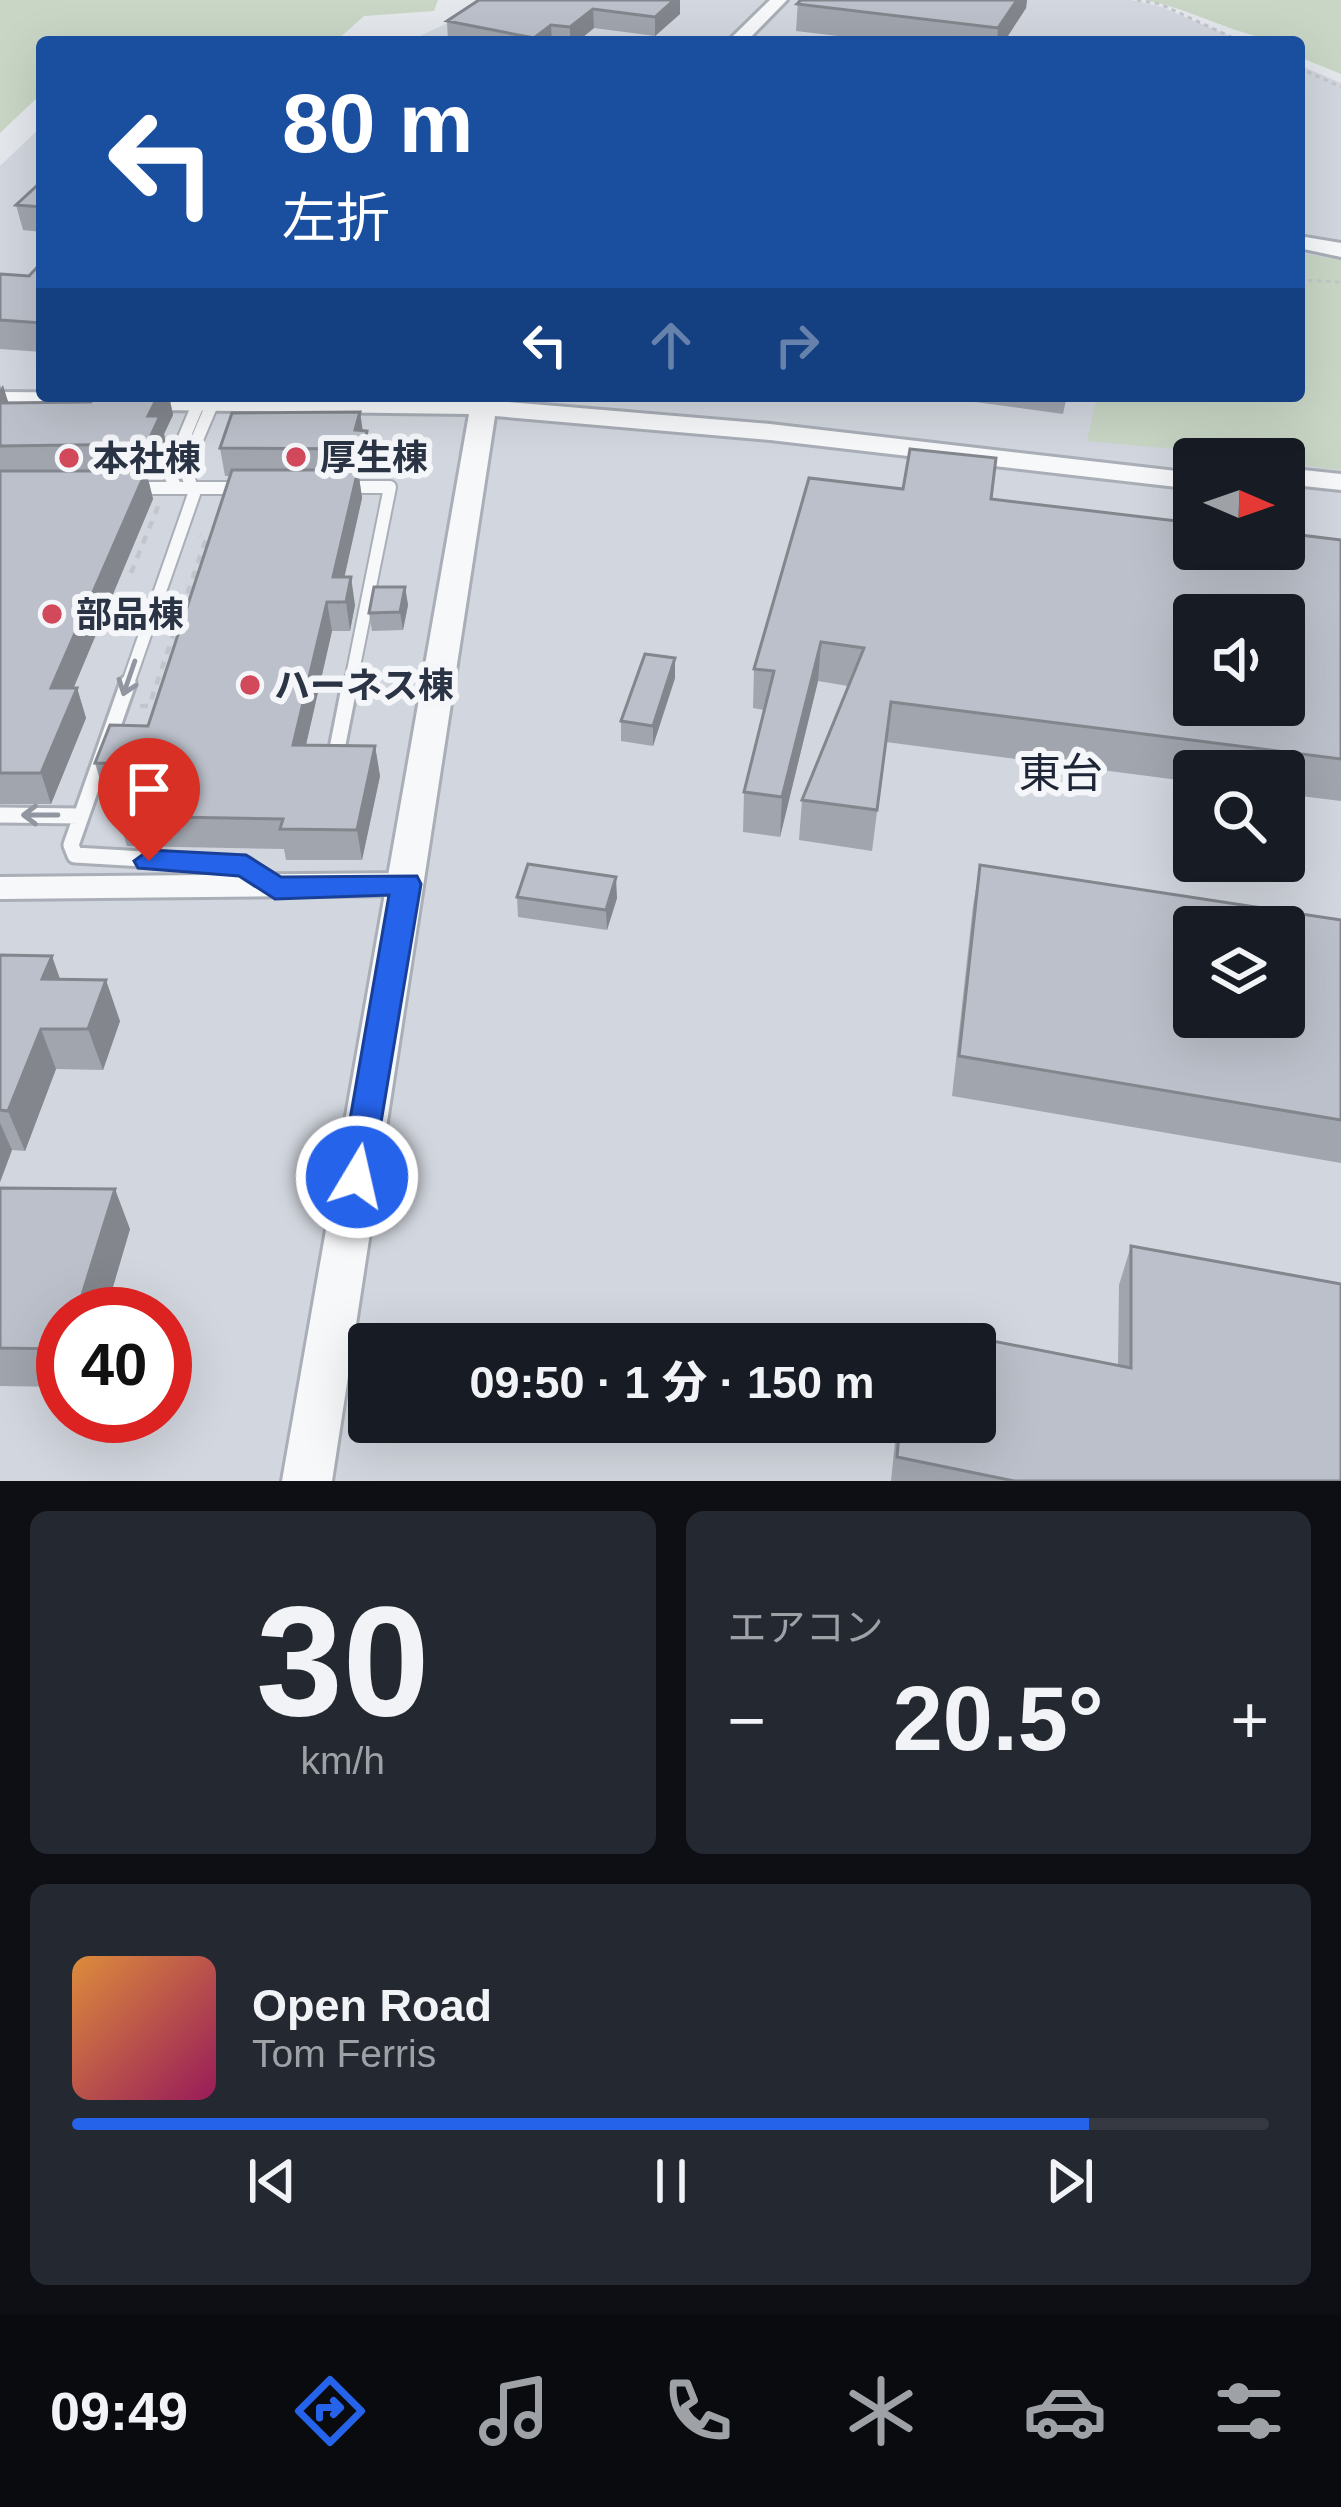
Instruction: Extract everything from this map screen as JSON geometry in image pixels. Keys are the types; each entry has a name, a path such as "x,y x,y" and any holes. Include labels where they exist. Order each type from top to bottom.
{"street":[{"path":"742,36 779,0"},
{"path":"1305,243 1341,250"},
{"path":"0,388 36,387"},
{"path":"0,400 36,400"},
{"path":"206,402 484,402 1173,479"},
{"path":"307,1481 484,402"},
{"path":"597,402 776,417 1173,463"},
{"path":"1305,478 1341,482"},
{"path":"1305,494 1341,498"},
{"path":"0,888 406,884"}],"lane":[{"path":"206,402 185,468 194,488 71,845 74,855 246,866 275,888"},
{"path":"176,488 169,473 206,402"},
{"path":"130,488 252,488"},
{"path":"334,488 389,488 334,766"},
{"path":"0,815 81,815"}],"path":[{"path":"1137,0 1160,4 1229,36"},
{"path":"1305,71 1341,87"},
{"path":"1305,280 1341,282"},
{"path":"131,574 161,498"},
{"path":"129,706 149,706 206,539 195,533"}],"shaded area":[{"path":"497,0 1131,0 1159,6 1230,36 420,36"},
{"path":"1305,68 1341,83 1341,1481 0,1481 0,166 36,132 36,402 1305,402"}],"green space":[{"path":"0,0 438,0 434,11 364,16 342,36 36,36 36,99 0,133"},
{"path":"1144,0 1341,0 1341,74 1305,59 1305,36 1256,36"},
{"path":"1305,254 1341,260 1341,470 1305,466 1305,438 1173,438 1173,449 1087,441 1096,402 1305,402"}],"building":[{"path":"479,0 674,0 655,17 593,9 570,27 551,25 537,36 447,21"},
{"path":"801,0 1017,0 998,28 797,4"},
{"path":"36,187 36,207 16,205"},
{"path":"36,268 36,323 0,320 0,274 29,276"},
{"path":"155,402 148,416 160,416 147,444 0,446 0,403"},
{"path":"360,412 355,430 367,431 363,449 220,448 232,413"},
{"path":"910,449 996,458 991,499 1173,521 1173,570 1305,570 1305,536 1341,540 1341,759 1305,754 1305,750 1270,750 891,702 877,810 802,800 864,648 821,642 782,797 744,792 774,671 754,669 809,478 903,489"},
{"name":"ハーネス棟","path":"232,470 358,470 333,577 351,577 346,602 327,602 293,745 375,746 357,830 280,829 283,819 118,816 135,764 95,763 110,725 148,726"},
{"name":"部品棟","path":"0,471 146,471 51,688 77,688 41,773 0,773"},
{"path":"374,587 405,587 400,612 369,613"},
{"path":"645,654 675,658 653,726 621,721"},
{"path":"528,864 616,877 606,910 517,897"},
{"path":"980,865 1249,906 1173,906 1173,1038 1305,1038 1305,915 1341,920 1341,1120 959,1056"},
{"path":"0,955 52,956 42,979 106,980 88,1029 41,1029 8,1111 0,1110"},
{"path":"0,1188 115,1189 84,1287 36,1287 36,1349 0,1348"},
{"path":"1131,1246 1341,1284 1341,1481 1014,1481 897,1457 898,1443 996,1443 996,1342 1131,1368"}],"place":[{"name":"厚生棟","path":"296,457"},
{"name":"本社棟","path":"69,458"},
{"name":"部品棟","path":"52,614"},
{"name":"ハーネス棟","path":"250,685"}],"district":[{"name":"東台","path":"1061,773"}],"route":[{"path":"149,861 246,866 275,888 406,884 357,1177"}]}
